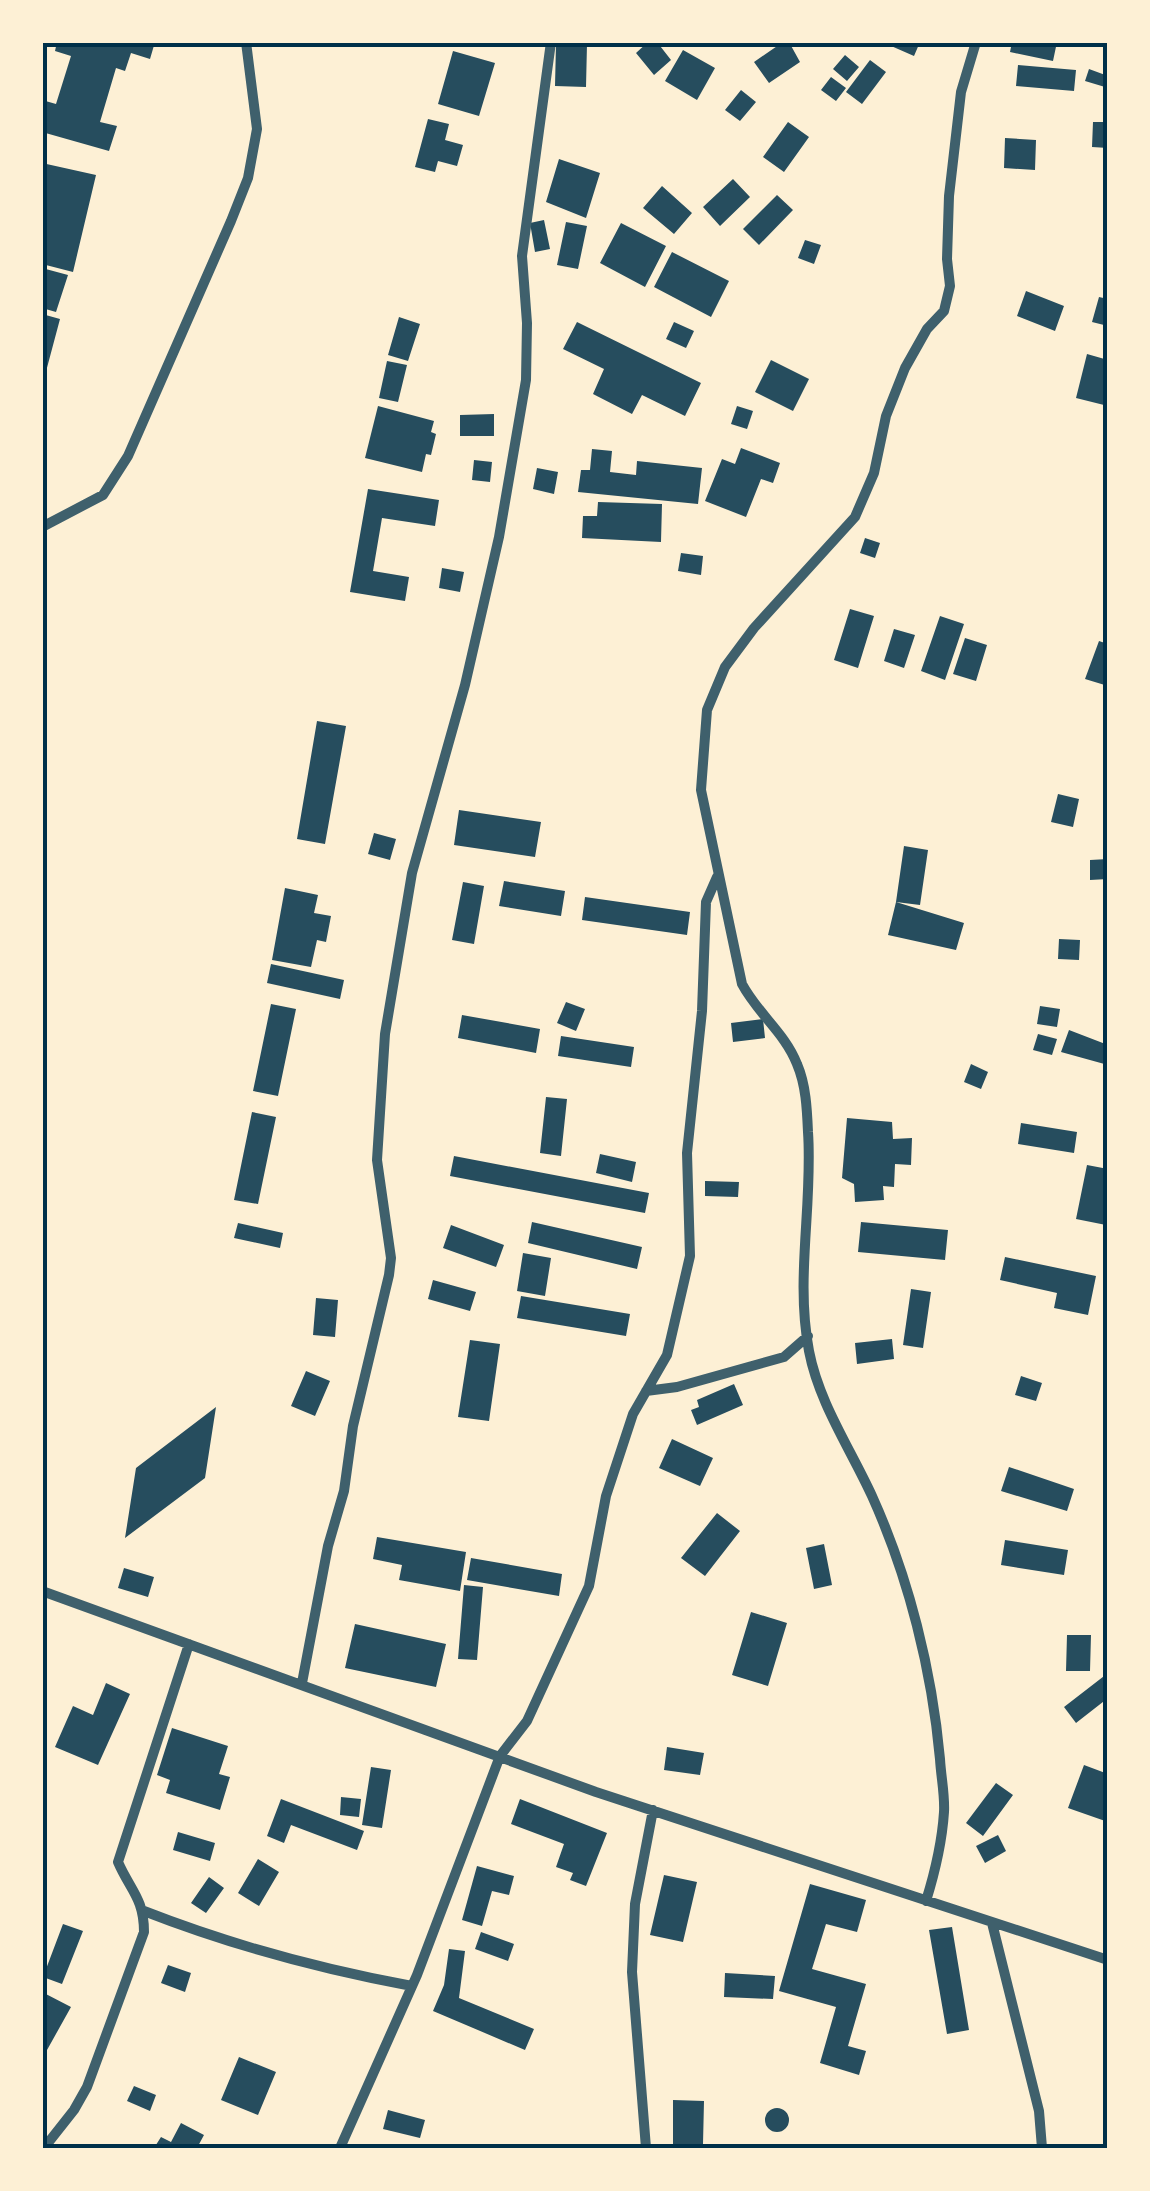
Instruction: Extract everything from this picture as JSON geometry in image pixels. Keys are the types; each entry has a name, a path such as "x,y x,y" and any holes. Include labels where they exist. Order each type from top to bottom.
{"street":[{"path":"42,527 103,495 128,456 231,221 248,178 256,129 246,42"},
{"path":"302,1684 328,1546 344,1492 353,1426 389,1275 376,1160 386,1034 409,890 500,538 526,380 522,256 551,42"},
{"path":"926,1901 939,1857 944,1810 935,1699 905,1589 873,1499 821,1396 802,1286 811,1178 806,1101 798,1066 783,1036 759,1011 742,984 700,790 707,710 725,667 754,628 856,517 874,473 886,416 906,368 927,329 944,311 950,286 950,196 961,92 976,42"},
{"path":"340,2148 412,1986 500,1756 527,1721 589,1586 606,1496 632,1414 667,1355 690,1256 687,1153 702,1011 706,902 718,876"},
{"path":"646,1391 678,1387 784,1356 808,1336"},
{"path":"42,1591 652,1810 1108,1960"},
{"path":"44,2148 87,2087 144,1932 144,1911 118,1862 189,1644"},
{"path":"646,2148 632,1972 635,1904 652,1810"},
{"path":"144,1911 204,1935 271,1955 412,1986"},
{"path":"992,1924 1039,2111 1042,2148"}],"building":[{"path":"57,42 155,42 150,59 131,53 125,71 116,68 100,122 117,126 109,151 42,132 42,100 56,104 71,56 55,51"},
{"path":"648,42 657,42 671,60 654,75 636,53"},
{"path":"789,42 800,62 769,83 754,62"},
{"path":"882,42 920,42 914,56"},
{"path":"1012,42 1057,42 1053,61 1010,52"},
{"path":"556,44 587,44 586,87 555,86"},
{"path":"683,50 715,68 697,100 665,81"},
{"path":"453,51 495,63 479,116 438,104"},
{"path":"845,55 859,67 847,81 833,69"},
{"path":"870,60 886,72 862,104 846,92"},
{"path":"1018,65 1076,70 1074,91 1016,86"},
{"path":"1089,69 1108,76 1105,87 1085,81"},
{"path":"831,77 846,88 836,101 821,90"},
{"path":"741,90 756,102 740,121 725,110"},
{"path":"428,119 449,124 445,140 463,145 457,166 438,161 435,172 415,167"},
{"path":"788,122 809,137 784,172 763,157"},
{"path":"1093,122 1108,122 1108,148 1092,147"},
{"path":"1005,138 1036,140 1035,170 1004,168"},
{"path":"559,159 600,173 586,218 546,202"},
{"path":"42,163 96,175 73,272 42,264"},
{"path":"733,179 750,197 720,226 703,207"},
{"path":"662,186 692,213 674,234 643,208"},
{"path":"777,195 793,210 759,245 743,229"},
{"path":"544,220 550,249 535,252 530,223"},
{"path":"566,222 587,226 578,269 557,265"},
{"path":"621,223 666,246 645,287 600,263"},
{"path":"805,240 821,245 814,264 798,258"},
{"path":"672,252 729,281 711,317 654,287"},
{"path":"42,268 68,275 56,312 42,308"},
{"path":"1026,291 1064,306 1055,331 1017,316"},
{"path":"1099,297 1108,299 1108,326 1092,322"},
{"path":"42,314 60,319 44,379 42,379"},
{"path":"399,317 420,324 408,361 388,355"},
{"path":"577,322 701,383 685,416 642,395 632,414 593,394 604,369 563,349"},
{"path":"674,322 694,331 686,348 666,339"},
{"path":"1087,354 1108,360 1108,406 1076,398"},
{"path":"771,360 809,379 793,411 755,392"},
{"path":"387,361 407,365 398,402 379,398"},
{"path":"378,406 434,421 431,432 436,434 422,472 365,458"},
{"path":"737,406 753,411 747,429 731,424"},
{"path":"494,414 494,436 460,436 460,415"},
{"path":"741,448 780,463 773,483 761,479 746,517 705,501 722,459 735,464"},
{"path":"592,449 612,451 610,472 636,475 637,461 702,468 698,504 578,492 581,470 590,470"},
{"path":"474,460 492,462 490,482 472,480"},
{"path":"537,468 558,472 554,494 533,489"},
{"path":"368,489 439,500 435,526 382,518 373,571 409,577 405,601 350,592"},
{"path":"598,502 662,504 661,542 582,538 583,516 597,516"},
{"path":"865,538 880,543 875,558 860,553"},
{"path":"681,553 703,556 701,575 678,571"},
{"path":"442,568 464,572 460,592 439,588"},
{"path":"850,609 874,616 858,668 834,660"},
{"path":"940,616 964,624 945,680 921,671"},
{"path":"894,629 915,635 904,668 884,661"},
{"path":"965,638 987,645 976,681 953,674"},
{"path":"1099,641 1108,644 1108,686 1085,679"},
{"path":"317,721 346,726 325,844 297,839"},
{"path":"1058,794 1079,799 1073,827 1051,822"},
{"path":"459,810 541,822 535,857 454,845"},
{"path":"374,833 396,839 390,860 368,854"},
{"path":"904,846 928,850 920,905 896,902"},
{"path":"1108,859 1108,879 1090,880 1090,860"},
{"path":"504,881 565,891 561,916 499,906"},
{"path":"463,882 484,886 474,944 452,940"},
{"path":"285,888 318,895 314,913 331,916 326,942 317,940 311,967 272,960"},
{"path":"585,897 690,912 687,935 582,920"},
{"path":"896,902 964,923 956,950 888,935"},
{"path":"1059,939 1080,940 1079,960 1058,959"},
{"path":"271,964 344,980 340,999 267,983"},
{"path":"566,1002 585,1009 576,1031 557,1023"},
{"path":"271,1004 296,1009 278,1096 253,1091"},
{"path":"1040,1006 1060,1009 1057,1027 1037,1024"},
{"path":"462,1015 540,1029 536,1053 458,1038"},
{"path":"763,1019 765,1038 733,1042 731,1023"},
{"path":"1069,1030 1108,1045 1108,1065 1061,1052"},
{"path":"1038,1034 1057,1039 1052,1055 1033,1050"},
{"path":"561,1036 634,1047 631,1067 558,1056"},
{"path":"971,1064 988,1072 981,1089 964,1082"},
{"path":"546,1097 567,1099 561,1156 540,1153"},
{"path":"252,1112 276,1117 258,1204 234,1200"},
{"path":"847,1118 892,1122 893,1139 912,1138 911,1165 895,1164 894,1187 883,1186 884,1200 855,1202 854,1184 842,1178"},
{"path":"1021,1123 1077,1132 1074,1153 1018,1144"},
{"path":"600,1154 636,1162 632,1182 596,1173"},
{"path":"454,1156 649,1193 645,1213 450,1176"},
{"path":"1087,1165 1108,1169 1106,1225 1076,1219"},
{"path":"705,1181 739,1182 738,1197 705,1196"},
{"path":"532,1222 642,1247 637,1269 528,1243"},
{"path":"861,1222 948,1230 945,1260 858,1252"},
{"path":"238,1223 283,1233 280,1248 234,1238"},
{"path":"451,1225 504,1245 496,1267 443,1248"},
{"path":"523,1253 551,1258 545,1296 517,1291"},
{"path":"1005,1257 1096,1276 1088,1315 1054,1308 1057,1293 1000,1280"},
{"path":"433,1280 476,1292 470,1311 428,1299"},
{"path":"911,1289 931,1292 923,1348 903,1345"},
{"path":"521,1296 630,1314 626,1336 517,1318"},
{"path":"316,1298 338,1300 335,1337 313,1335"},
{"path":"892,1339 894,1359 857,1364 855,1343"},
{"path":"470,1340 500,1344 489,1421 458,1417"},
{"path":"306,1371 330,1381 315,1416 291,1406"},
{"path":"1021,1376 1042,1383 1036,1401 1015,1395"},
{"path":"734,1384 743,1405 697,1425 691,1410 699,1407 697,1400"},
{"path":"216,1407 205,1478 125,1538 136,1468"},
{"path":"672,1439 713,1458 700,1486 659,1468"},
{"path":"1009,1467 1074,1489 1067,1511 1001,1491"},
{"path":"717,1513 740,1531 705,1576 681,1558"},
{"path":"377,1537 466,1552 460,1591 399,1580 402,1565 373,1559"},
{"path":"1005,1540 1068,1550 1064,1575 1001,1565"},
{"path":"824,1544 832,1585 814,1589 806,1548"},
{"path":"471,1558 562,1574 559,1596 467,1580"},
{"path":"124,1568 154,1577 148,1597 118,1588"},
{"path":"464,1585 483,1587 477,1660 458,1659"},
{"path":"751,1612 787,1623 768,1686 732,1675"},
{"path":"355,1624 446,1644 436,1687 345,1668"},
{"path":"1067,1635 1091,1635 1090,1671 1066,1671"},
{"path":"1108,1673 1108,1698 1076,1723 1064,1707"},
{"path":"106,1683 130,1694 98,1765 55,1747 73,1706 93,1715"},
{"path":"172,1728 228,1746 219,1774 230,1777 220,1810 166,1793 170,1780 157,1775"},
{"path":"667,1747 704,1753 700,1775 664,1770"},
{"path":"1084,1765 1108,1774 1108,1822 1068,1808"},
{"path":"371,1767 391,1770 382,1828 362,1825"},
{"path":"996,1783 1013,1795 983,1836 966,1823"},
{"path":"341,1797 361,1799 359,1817 340,1815"},
{"path":"281,1799 364,1831 357,1850 291,1825 284,1843 267,1836"},
{"path":"520,1799 607,1833 586,1886 570,1880 573,1873 556,1867 564,1844 511,1824"},
{"path":"178,1832 215,1843 210,1861 173,1850"},
{"path":"998,1835 1006,1851 985,1863 976,1846"},
{"path":"258,1859 279,1872 259,1906 238,1893"},
{"path":"477,1866 514,1876 509,1895 492,1891 482,1926 462,1920"},
{"path":"664,1875 697,1882 683,1942 650,1935"},
{"path":"209,1877 224,1888 206,1913 191,1903"},
{"path":"810,1884 866,1900 857,1932 826,1924 812,1969 866,1984 848,2046 866,2051 859,2075 820,2063 836,2007 779,1991"},
{"path":"63,1924 83,1931 62,1984 43,1977"},
{"path":"952,1927 969,2030 947,2034 929,1930"},
{"path":"481,1932 514,1944 508,1961 475,1949"},
{"path":"449,1949 465,1951 459,1998 534,2029 525,2050 433,2011 444,1985"},
{"path":"168,1965 191,1973 185,1992 161,1983"},
{"path":"725,1973 775,1976 773,1999 724,1997"},
{"path":"42,1992 71,2007 42,2059"},
{"path":"239,2057 276,2072 258,2115 221,2100"},
{"path":"134,2086 156,2095 150,2111 127,2101"},
{"path":"673,2100 704,2101 703,2144 673,2144"},
{"path":"777,2108 789,2120 777,2132 765,2120"},
{"path":"388,2110 425,2120 420,2138 383,2129"},
{"path":"181,2123 204,2135 197,2148 154,2148 161,2137 171,2142"}]}
